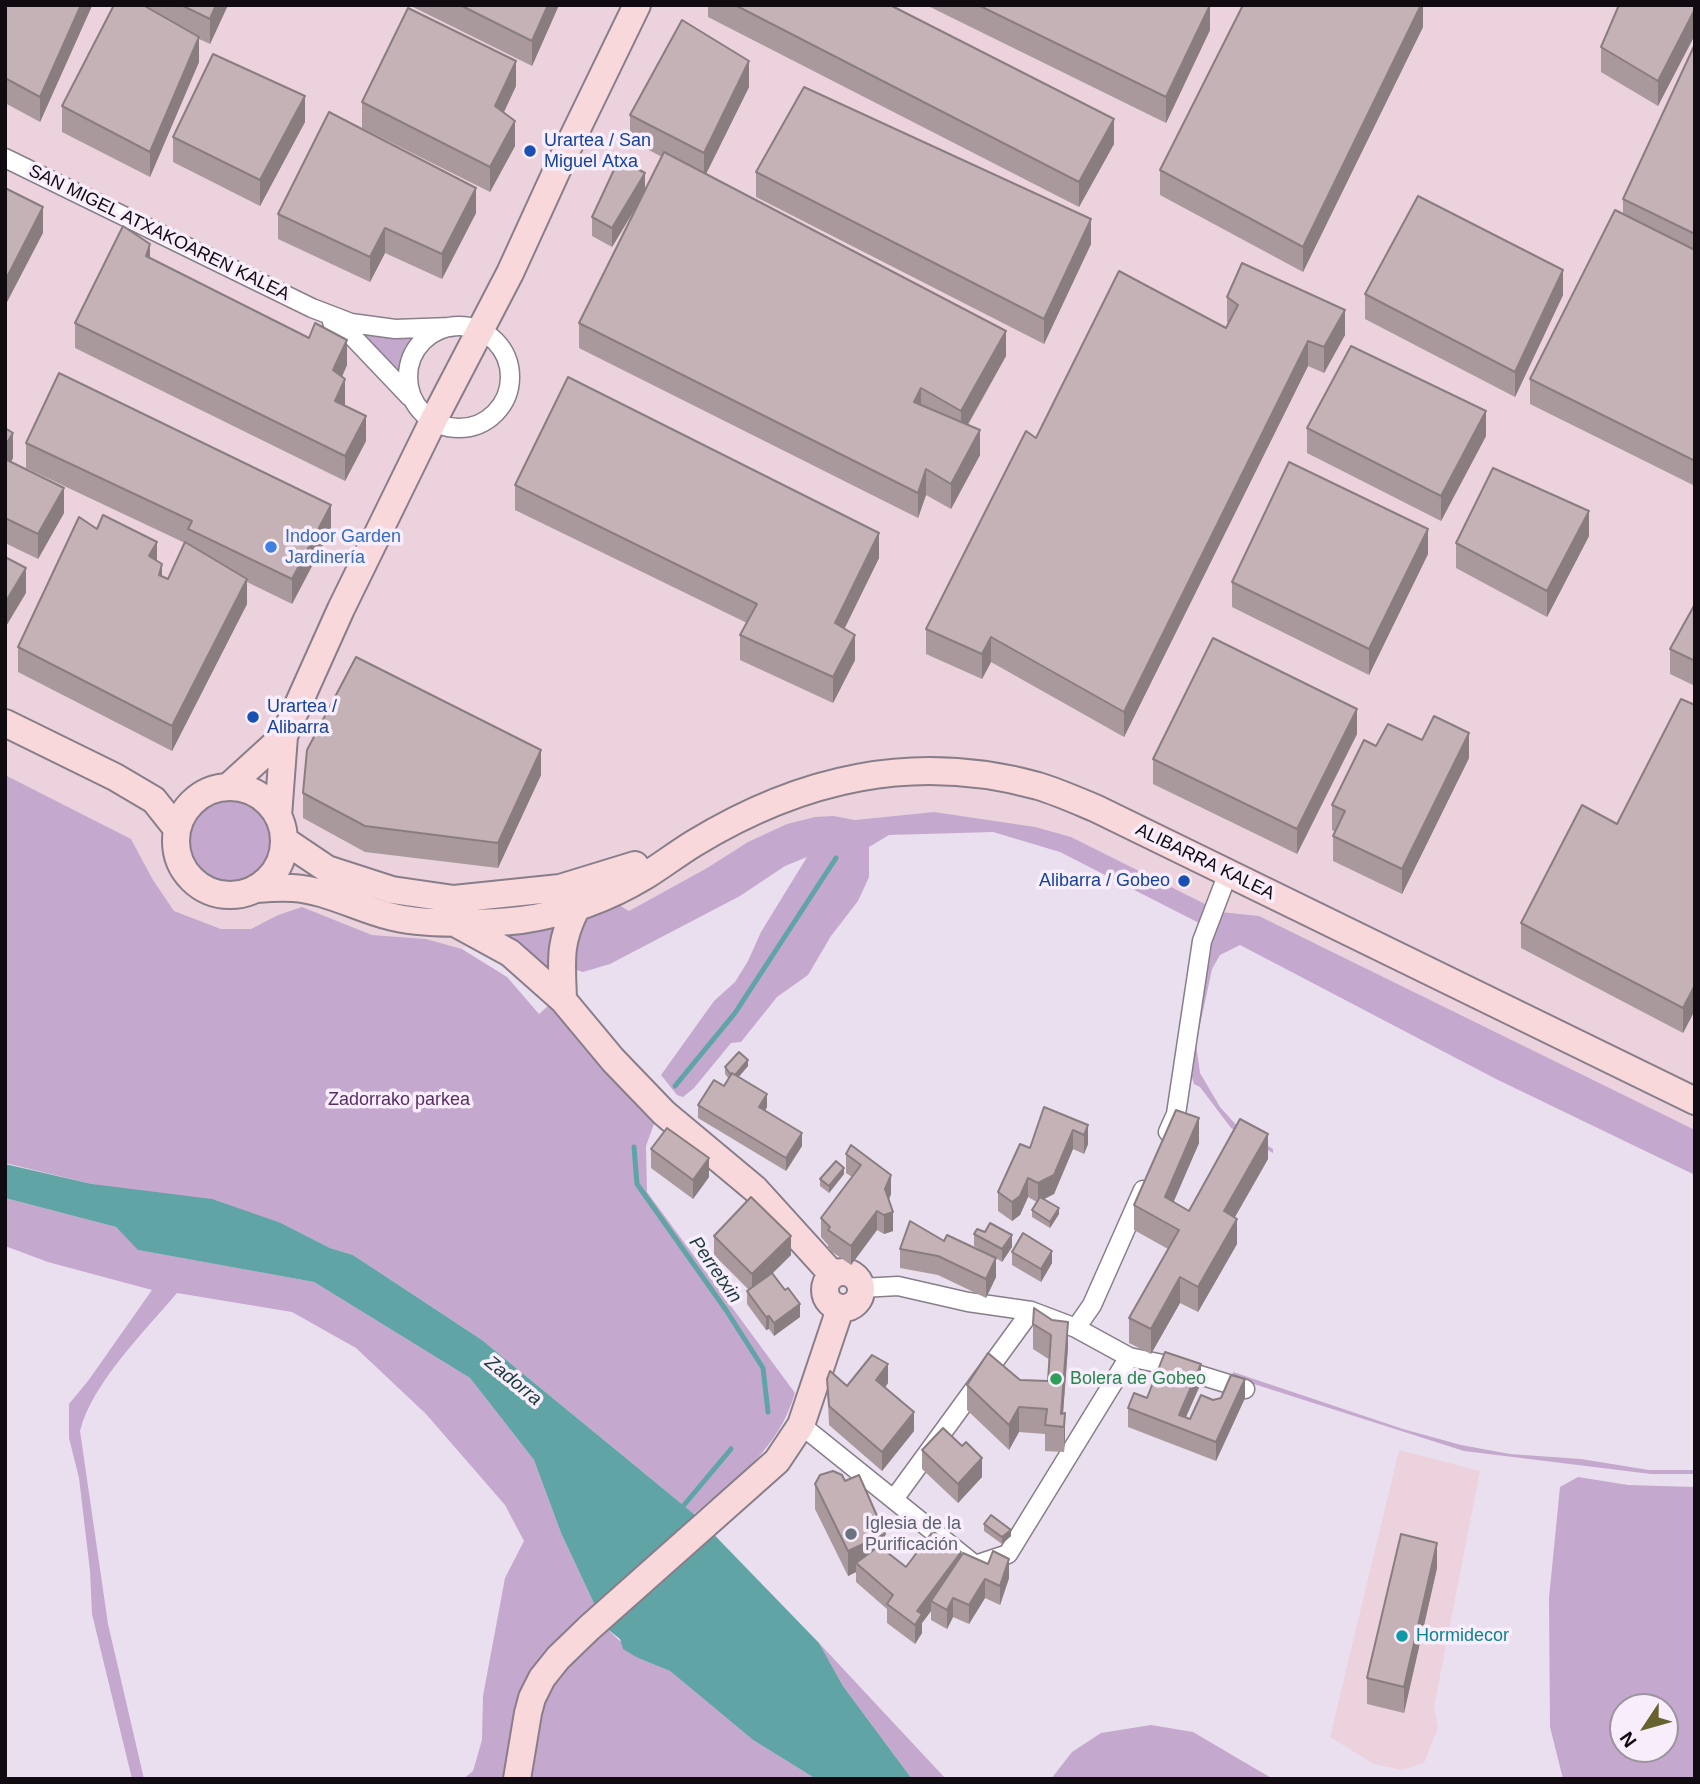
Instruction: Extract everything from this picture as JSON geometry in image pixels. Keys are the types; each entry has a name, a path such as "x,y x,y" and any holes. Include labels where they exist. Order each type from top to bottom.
{"street":[{"path":"284,736 216,790 187,808 177,830 176,845 186,874 197,885 226,895 242,894 256,889 271,876 281,859 284,736 341,609 433,421 510,273 638,5"},
{"name":"SAN MIGEL ATXAKOAREN KALEA","path":"5,158 312,308 352,323 395,329 466,327 480,331"},
{"name":"SAN MIGEL ATXAKOAREN KALEA","path":"312,308 351,335 433,421"},
{"path":"414,401 408,386 408,370 413,354 422,341 435,332 451,327"},
{"path":"433,421 453,428 468,428 493,415 502,405 508,392 508,364 494,340 480,331"},
{"path":"5,723 118,779 154,800 177,830"},
{"name":"ALIBARRA KALEA","path":"256,889 295,888 336,898 391,917 455,923 519,920 576,909 643,877 692,844 751,811 797,792 835,781 923,771 1006,779 1039,786 1110,815 1689,1095"},
{"path":"118,779 183,793 248,790 265,800 281,828"},
{"name":"ALIBARRA KALEA","path":"281,828 327,869 392,890 454,899 560,888 692,844"},
{"path":"1160,1150 1176,1114 1202,941 1228,873"},
{"path":"563,1000 563,941 576,909"},
{"path":"455,923 510,953 563,1000 613,1060 664,1113 755,1189 833,1275"},
{"path":"1076,1328 1092,1305 1150,1174"},
{"path":"845,1272 856,1277 862,1288 856,1304 849,1308 830,1304 825,1294 826,1283 833,1275 845,1272"},
{"path":"862,1288 898,1286 968,1302 1031,1311 1076,1328 1129,1357 1167,1365 1245,1389"},
{"path":"517,1779 532,1698 542,1678 589,1628 777,1461 801,1425 840,1308"},
{"path":"894,1499 1031,1311"},
{"path":"801,1425 975,1565 1008,1553 1129,1357"}],"shaded area":[{"path":"5,5 1695,5 1695,1130 1259,916 1221,912 1071,837 934,812 855,820 834,816 748,842 707,868 628,911 483,929 462,949 426,939 372,935 302,907 278,915 251,929 222,929 174,911 153,880 131,839 5,775"},
{"path":"1399,1450 1480,1471 1434,1707 1438,1728 1424,1763 1402,1770 1374,1764 1330,1737"}],"green space":[{"path":"343,323 419,332 404,353 397,378"},
{"name":"Zadorrako parkea","path":"5,775 131,839 153,880 174,911 221,929 251,929 278,915 302,907 372,935 426,939 462,949 507,977 539,1014 549,1005 654,1124 646,1146 647,1192 795,1393 778,1431 755,1461 694,1514 482,1340 353,1255 330,1248 281,1223 5,1163"},
{"path":"230,796 247,799 262,809 272,824 275,841 272,858 262,873 247,883 230,886 213,883 198,873 188,858 185,841 188,824 198,809 213,799"},
{"path":"934,812 1035,827 1071,837 1205,904 1201,924 1060,852 993,832 889,835 869,847 869,877 858,901 831,936 808,975 777,997 741,1042 731,1043 694,1088 683,1097 677,1095 661,1075 714,1001 735,982 761,932 807,857 785,866 740,896 610,964 583,972 573,969 578,935 592,916 614,902 629,911 748,842 787,824 815,817 834,816 855,820"},
{"path":"1221,912 1259,916 1695,1130 1695,1175 1496,1079 1240,945 1220,955 1212,969 1196,1044 1200,1073 1220,1107 1239,1128 1273,1149 1273,1153 1231,1128 1200,1087 1194,1084 1189,1068 1200,985"},
{"path":"561,920 555,982 483,929"},
{"path":"5,1198 116,1227 139,1250 314,1282 470,1378 534,1460 561,1533 597,1610 568,1635 509,1779 463,1779 473,1771 482,1740 483,1696 505,1578 524,1541 505,1505 426,1414 356,1348 292,1312 177,1293 108,1376 86,1413 80,1431 108,1624 144,1779 132,1779 92,1614 90,1571 79,1478 69,1438 69,1404 152,1290 48,1262 5,1246"},
{"path":"1233,1372 1403,1429 1461,1445 1510,1454 1581,1459 1649,1470 1695,1470 1695,1474 1651,1474 1464,1451 1232,1377"},
{"path":"1578,1477 1628,1485 1695,1487 1695,1779 1563,1779 1550,1727 1549,1598 1560,1487"},
{"path":"605,1627 638,1658 670,1671 753,1740 816,1779 523,1779 534,1722 558,1671"},
{"path":"819,1643 946,1779 912,1779 843,1686"},
{"path":"1151,1725 1193,1732 1273,1779 1051,1779 1072,1752 1101,1733"}],"water":[{"name":"Zadorra","path":"5,1164 92,1184 212,1199 281,1223 330,1248 353,1255 482,1340 694,1514 819,1643 843,1686 912,1779 816,1779 753,1740 670,1671 623,1649 620,1639 605,1627 561,1533 534,1460 470,1378 314,1282 138,1250 116,1227 5,1198"}],"building":[{"path":"5,5 81,5 40,97 5,78"},
{"path":"114,5 143,5 199,37 150,152 62,106"},
{"path":"181,5 216,5 210,19"},
{"path":"460,5 548,5 532,41"},
{"path":"735,5 890,5 1114,119 1079,182"},
{"path":"978,5 1210,5 1166,97"},
{"path":"1243,5 1421,5 1303,247 1160,170"},
{"path":"1619,5 1695,5 1658,81 1601,47"},
{"path":"408,8 516,61 495,106 515,121 490,167 362,102"},
{"path":"682,20 749,61 704,153 630,115"},
{"path":"1695,44 1695,234 1623,199"},
{"path":"213,54 305,96 260,180 173,137"},
{"path":"804,87 1091,219 1044,319 756,172"},
{"path":"329,112 476,188 442,254 385,228 370,257 278,214"},
{"path":"664,152 1006,331 961,411 921,388 914,402 980,430 951,484 926,469 918,493 579,323"},
{"path":"619,159 645,173 612,228 592,217"},
{"path":"5,188 43,207 5,281"},
{"path":"1418,196 1563,270 1515,372 1365,294"},
{"path":"1615,210 1695,250 1695,461 1530,379"},
{"path":"123,226 150,244 146,256 309,338 315,323 347,340 333,370 345,379 335,401 366,416 345,456 75,323"},
{"path":"1242,263 1345,310 1324,347 1308,341 1124,712 991,637 982,654 926,629 1026,431 1036,438 1119,271 1226,328 1238,305 1227,297"},
{"path":"1351,346 1486,411 1441,496 1307,428"},
{"path":"59,373 331,505 292,579 188,529 192,521 26,443"},
{"path":"568,377 879,533 835,623 855,635 833,677 740,635 757,604 515,485"},
{"path":"5,428 13,433 5,446"},
{"path":"5,459 64,488 38,534 5,518"},
{"path":"1289,462 1428,529 1369,649 1232,582"},
{"path":"1493,468 1589,511 1547,591 1456,543"},
{"path":"103,515 157,542 149,556 162,564 159,575 168,579 185,542 247,579 172,726 18,647 79,517 97,529"},
{"path":"5,557 26,568 5,603"},
{"path":"1695,604 1695,661 1670,649"},
{"path":"1213,638 1357,709 1297,829 1153,759"},
{"path":"356,657 541,750 498,843 365,826 303,793 307,750"},
{"path":"1681,699 1695,705 1695,985 1683,1008 1521,923 1582,805 1617,824"},
{"path":"1434,716 1469,733 1402,869 1333,836 1345,811 1332,805 1364,740 1376,746 1388,724 1422,740"},
{"path":"739,1052 748,1060 735,1075 731,1075 725,1067"},
{"path":"732,1073 767,1094 759,1107 802,1133 786,1158 698,1105 714,1080 724,1086"},
{"path":"1044,1107 1088,1125 1084,1135 1073,1130 1054,1175 1038,1183 1028,1178 1020,1196 1012,1202 998,1192 1020,1144 1030,1148"},
{"path":"1176,1110 1199,1118 1165,1197 1189,1211 1240,1119 1268,1134 1224,1211 1237,1219 1198,1287 1180,1277 1151,1329 1129,1318 1179,1230 1134,1205"},
{"path":"667,1128 709,1158 693,1180 651,1149"},
{"path":"851,1145 891,1175 885,1189 893,1212 884,1215 877,1211 851,1246 828,1230 830,1227 821,1218 861,1165 846,1154"},
{"path":"836,1161 844,1168 829,1186 820,1179"},
{"path":"751,1197 791,1236 752,1274 714,1236"},
{"path":"1040,1197 1059,1208 1050,1222 1032,1210"},
{"path":"910,1221 944,1241 947,1235 996,1258 986,1279 938,1256 900,1249"},
{"path":"990,1223 1012,1235 1002,1249 974,1234 977,1229 985,1232"},
{"path":"1023,1233 1052,1251 1041,1269 1012,1252"},
{"path":"772,1273 800,1304 774,1323 769,1316 766,1317 747,1291"},
{"path":"1034,1308 1052,1320 1068,1322 1061,1414 1065,1413 1064,1427 1045,1425 1047,1409 1019,1407 1009,1425 967,1385 988,1353 1020,1380 1048,1381 1051,1335 1033,1324"},
{"path":"1165,1352 1201,1364 1179,1415 1190,1419 1201,1395 1213,1400 1221,1398 1231,1375 1245,1379 1216,1442 1128,1408 1134,1393 1147,1398"},
{"path":"872,1355 888,1364 876,1380 914,1412 882,1452 829,1406 827,1379 830,1371 847,1386"},
{"path":"943,1428 962,1446 966,1442 982,1458 958,1484 922,1450"},
{"path":"833,1471 842,1475 845,1481 859,1475 885,1534 848,1551 815,1484 820,1475"},
{"path":"991,1515 1011,1530 1002,1537 984,1524"},
{"path":"933,1531 961,1552 917,1611 922,1614 915,1625 887,1604 893,1595 856,1563 879,1546 906,1567"},
{"name":"Hormidecor","path":"1401,1534 1437,1543 1404,1687 1367,1678"},
{"path":"993,1551 1009,1559 1000,1586 985,1579 969,1605 953,1598 947,1610 931,1601 963,1553 988,1564"}],"waterway":[{"name":"Perretxin","path":"675,1086 735,1013 836,858"},
{"name":"Perretxin","path":"634,1147 637,1184 726,1310 763,1368 768,1412"},
{"name":"Perretxin","path":"679,1511 731,1449"}],"place":[{"name":"Urartea / San Miguel Atxa","path":"530,151"},
{"name":"Indoor Garden Jardinería","path":"271,547"},
{"name":"Urartea / Alibarra","path":"253,717"},
{"name":"Alibarra / Gobeo","path":"1184,881"},
{"name":"Bolera de Gobeo","path":"1056,1379"},
{"name":"Iglesia de la Purificación","path":"851,1534"},
{"name":"Hormidecor","path":"1402,1636"}]}
